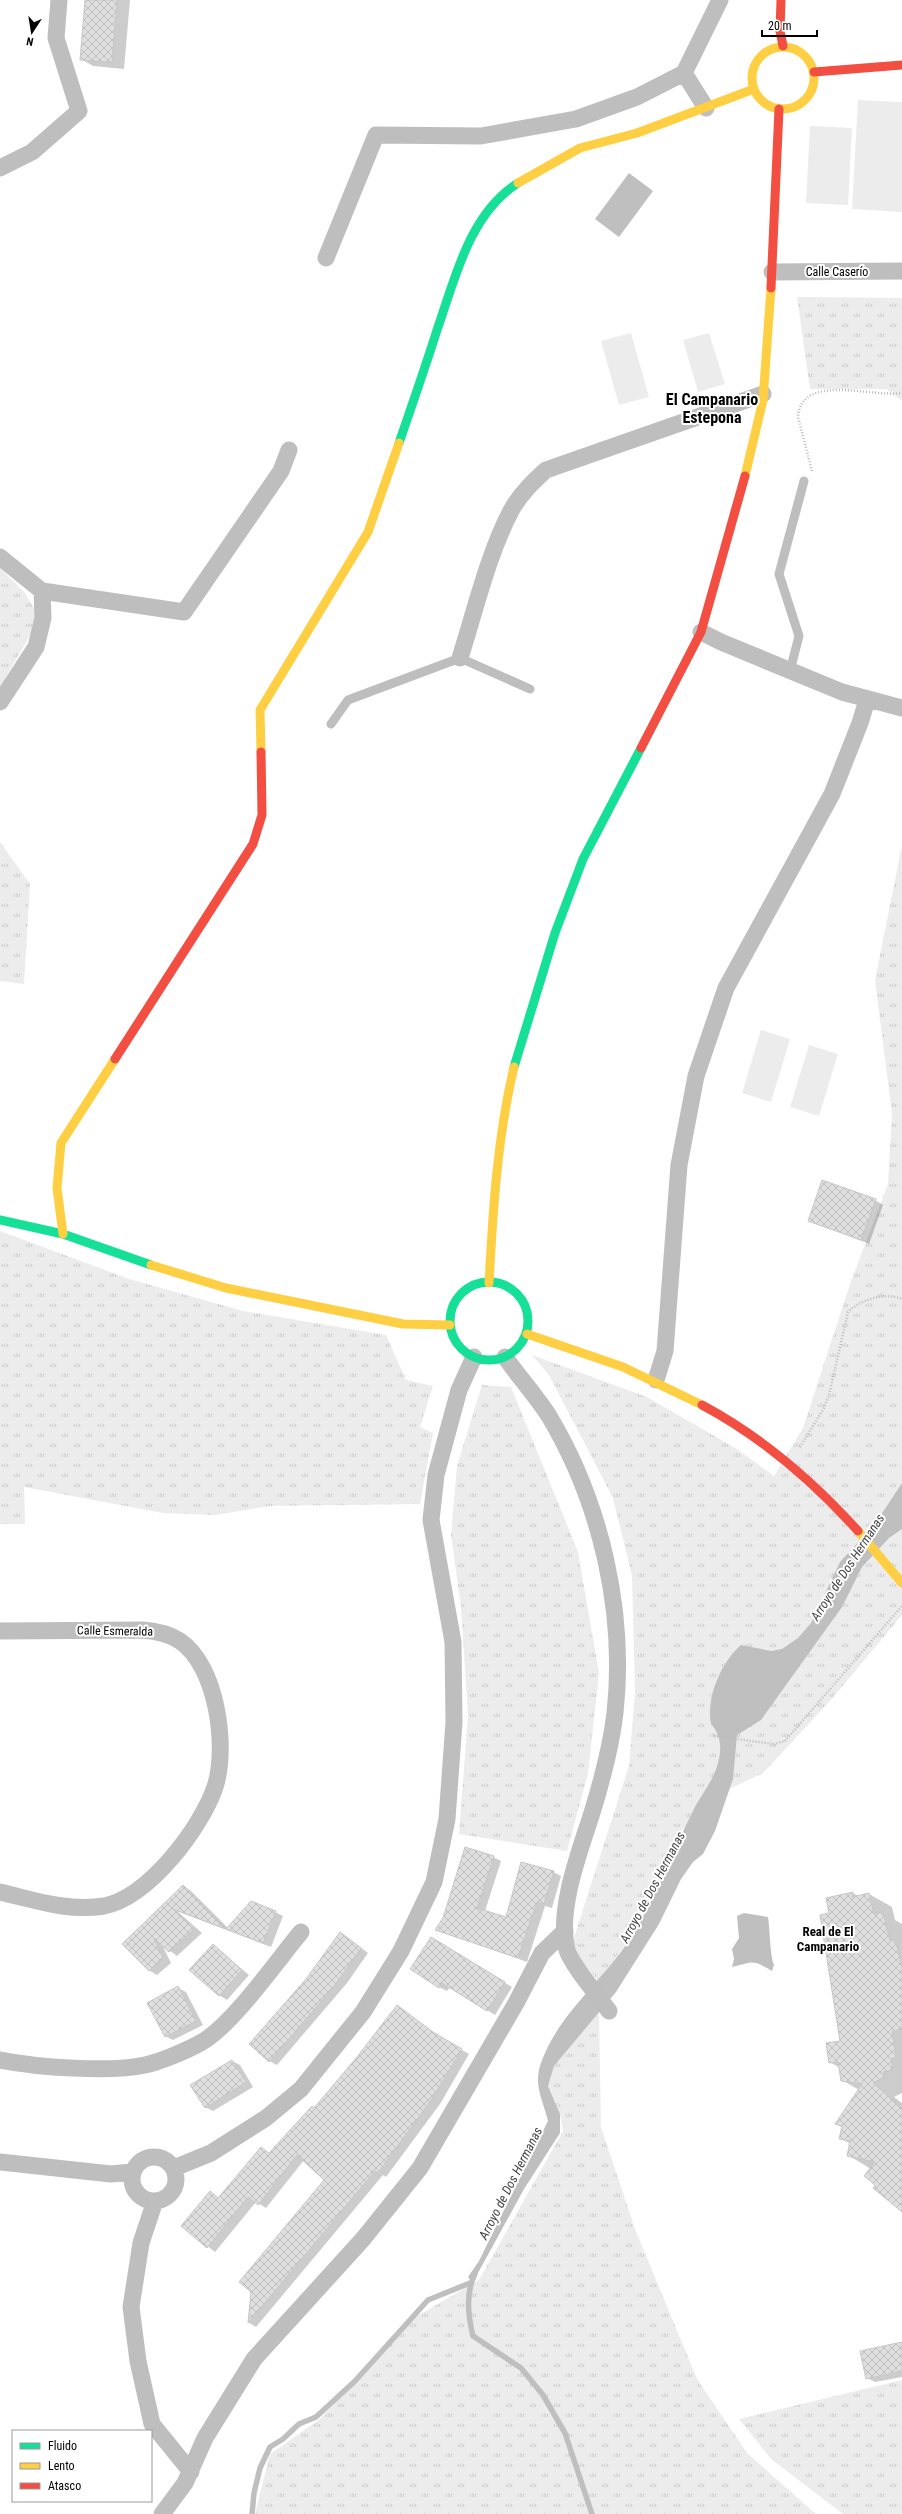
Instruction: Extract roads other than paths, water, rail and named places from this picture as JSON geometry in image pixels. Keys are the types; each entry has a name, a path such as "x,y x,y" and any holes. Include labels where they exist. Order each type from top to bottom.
{"street":[{"path":"0,168 32,152 78,111 56,38 59,0"},
{"path":"326,258 376,135 481,136 576,119 637,98 684,73 720,0"},
{"path":"781,0 780,31 783,46"},
{"path":"783,46 794,48 804,53 811,62 814,72 814,84 810,95 796,106 779,109 764,102 754,89 753,69 757,60 764,52 783,46"},
{"path":"814,72 902,66"},
{"path":"684,73 706,108"},
{"path":"63,1234 57,1209 57,1166 61,1143 253,844 262,815 260,710 368,532 465,250 482,219 507,190 550,163 580,148 637,133 754,89"},
{"path":"489,1283 496,1166 505,1105 519,1044 555,933 583,858 701,632 739,502 763,394 772,272 779,109"},
{"name":"Calle Caserío","path":"772,272 902,271"},
{"path":"460,658 496,547 512,508 528,487 546,470 763,394"},
{"path":"0,557 42,591 184,612 282,471 289,450"},
{"path":"0,702 36,647 43,618 42,591"},
{"path":"701,632 790,671 867,700 902,708"},
{"path":"656,1380 665,1351 679,1165 696,1076 726,988 832,794 860,723 867,700"},
{"path":"0,1220 63,1234 140,1262 226,1288 403,1324 450,1325"},
{"path":"489,1283 508,1287 518,1295 524,1304 528,1316 527,1334 516,1349 505,1357 494,1360 474,1357 460,1348 453,1337 450,1325 450,1313 462,1292 473,1285 489,1283"},
{"path":"527,1334 592,1354 656,1380 705,1406 756,1438 790,1463 853,1523 900,1580"},
{"path":"174,2168 211,2153 266,2118 301,2089 363,2012 401,1952 434,1882 447,1818 454,1722 453,1642 431,1520 436,1475 459,1390 474,1357"},
{"path":"505,1357 548,1416 590,1501 608,1562 616,1644 615,1714 592,1814 572,1876 564,1931 568,1952 609,2011"},
{"name":"Calle Esmeralda","path":"0,1631 143,1630 162,1632 180,1641 195,1655 214,1696 221,1727 215,1786 202,1817 170,1860 137,1892 106,1905 86,1908 64,1907 0,1892"},
{"path":"162,2514 191,2472 205,2438 254,2359 364,2239 420,2168 516,2003 542,1953 564,1931"},
{"path":"0,2060 27,2064 121,2068 146,2065 202,2042 227,2022 301,1932"},
{"path":"156,2156 163,2158 174,2168 177,2175 174,2190 162,2200 148,2200 136,2193 132,2180 132,2172 141,2160 156,2156"},
{"path":"0,2162 111,2174 132,2172"},
{"path":"155,2201 141,2243 131,2307 137,2353 152,2424 191,2472"}],"lane":[{"path":"790,671 799,636 779,574 804,481"},
{"path":"331,724 348,700 460,658 530,689"}],"water":[{"path":"629,173 653,191 619,237 595,219"},
{"path":"902,1483 902,1529 889,1538 862,1567 842,1607 761,1720 737,1735 733,1779 715,1831 703,1854 693,1862 681,1879 659,1924 616,1992 554,2066 548,2086 560,2114 560,2133 524,2189 473,2282 468,2277 479,2261 548,2121 538,2085 538,2078 541,2063 549,2045 558,2029 570,2013 621,1952 632,1936 649,1906 685,1827 716,1769 720,1753 720,1742 717,1733 711,1724 710,1714 713,1692 721,1671 727,1661 741,1645 771,1651 782,1649 798,1638 811,1623 840,1562 875,1524"},
{"path":"744,1913 768,1917 774,1965 772,1971 755,1963 732,1967 734,1959 732,1949 739,1938 737,1916"}],"waterway":[{"name":"Arroyo de Dos Hermanas","path":"475,2274 470,2289 468,2305 473,2336 521,2368 543,2395 565,2433 592,2514"},
{"path":"252,2514 254,2493 260,2468 270,2447 283,2439 299,2424 316,2417 355,2381 428,2300 470,2283"}],"district":[{"name":"El Campanario Estepona","path":"712,408"},
{"name":"Real de El Campanario","path":"828,1938"}]}
